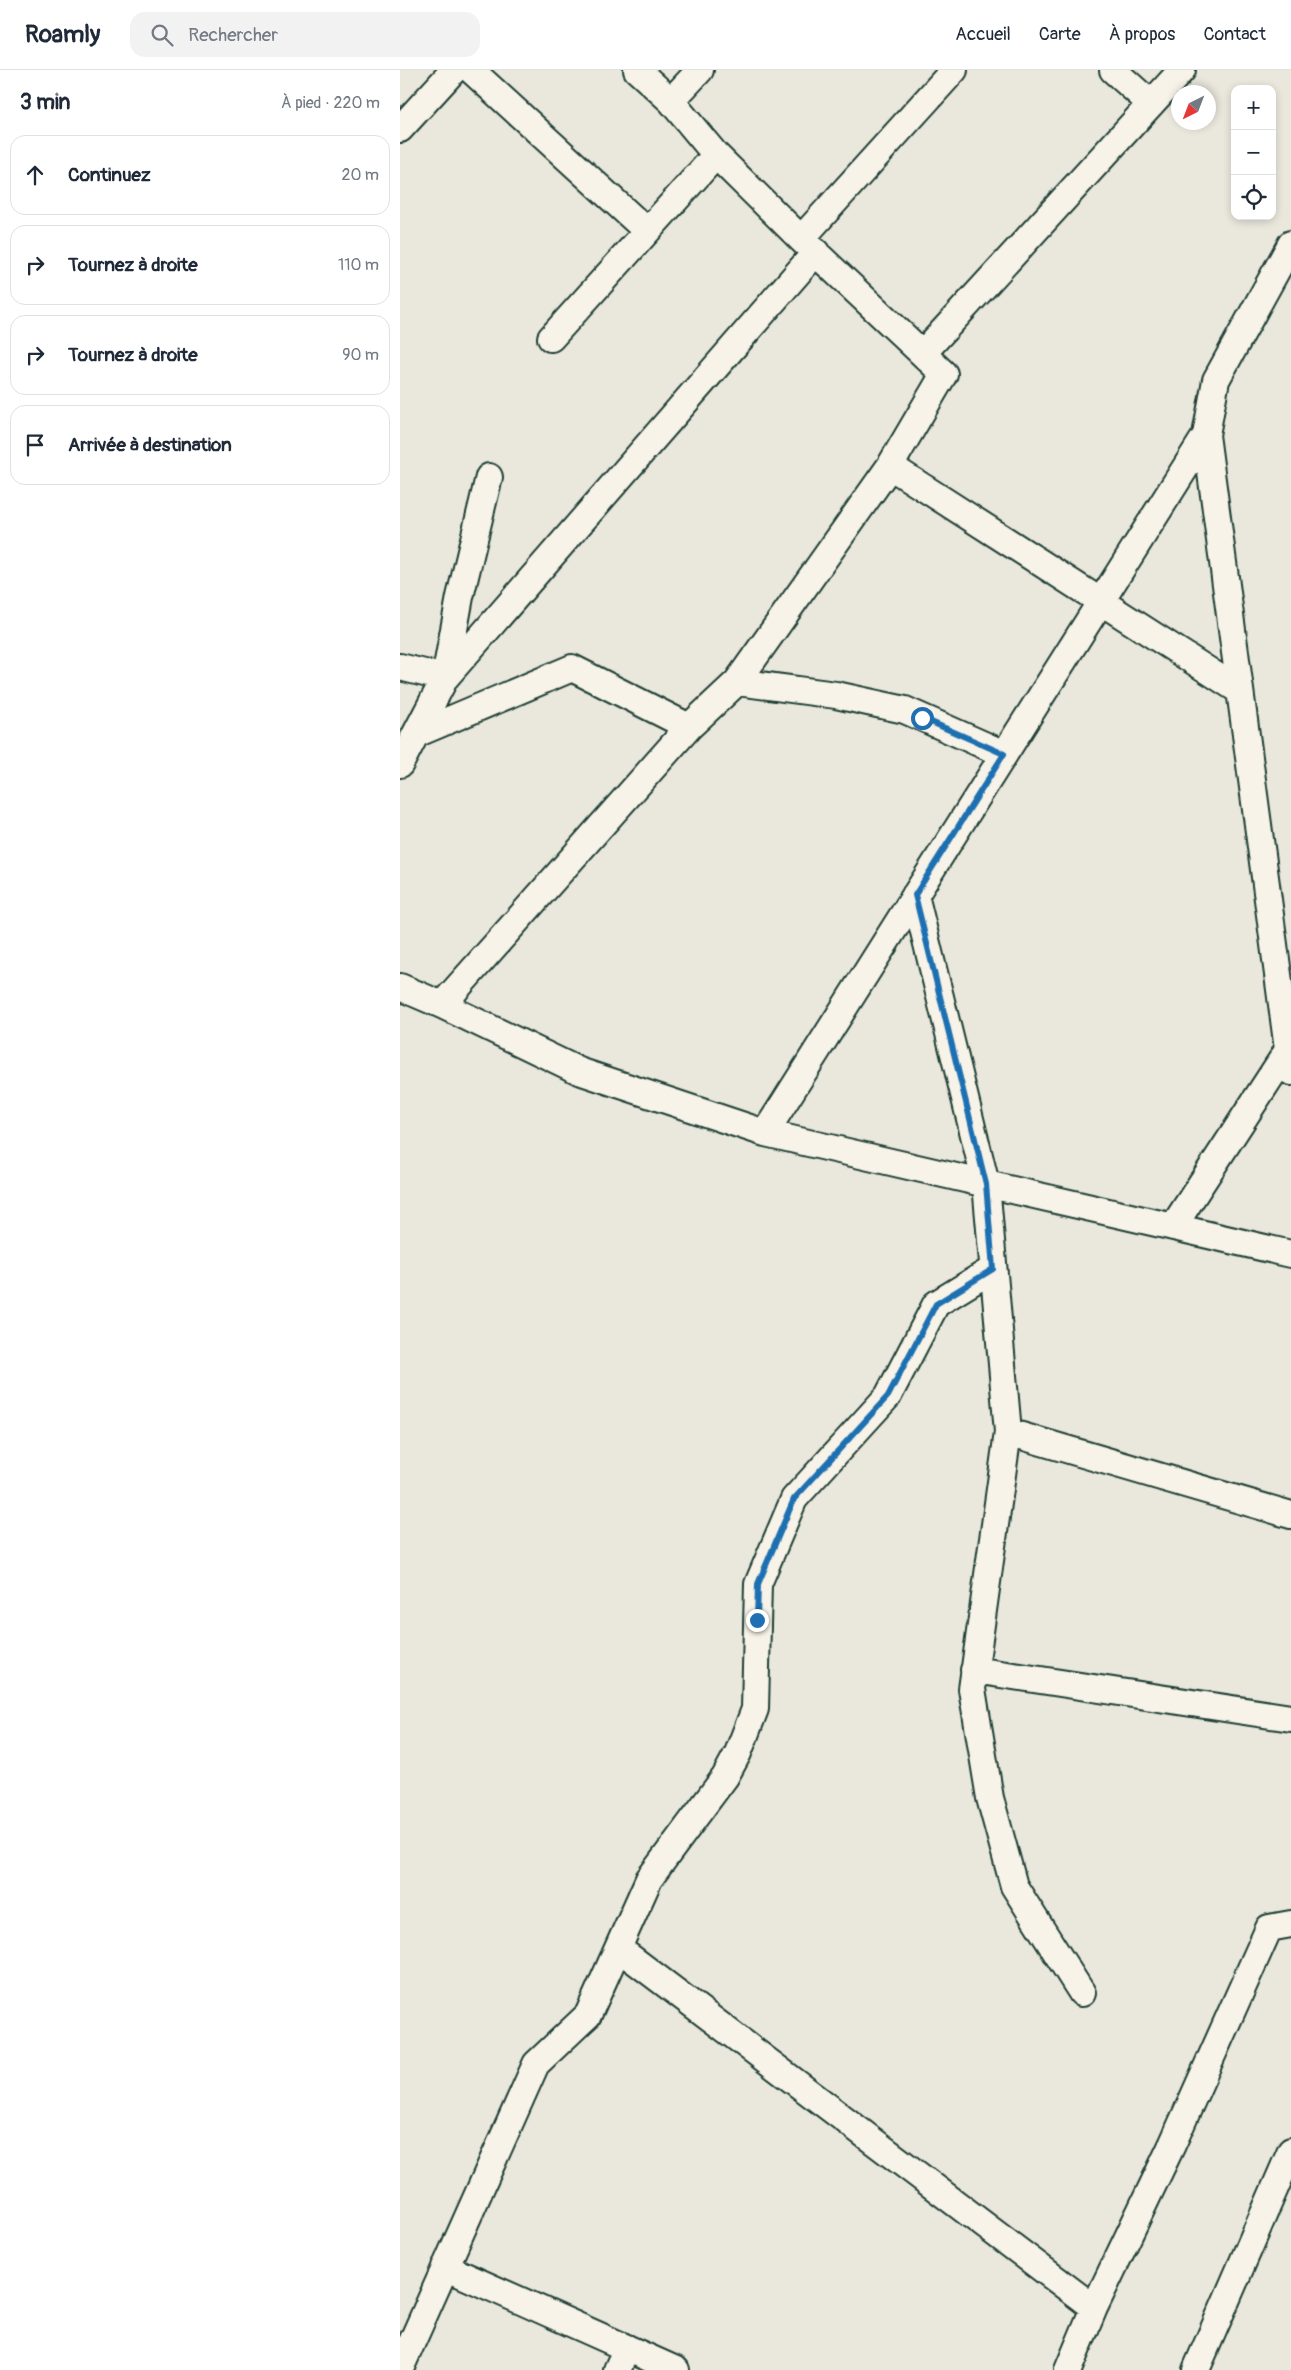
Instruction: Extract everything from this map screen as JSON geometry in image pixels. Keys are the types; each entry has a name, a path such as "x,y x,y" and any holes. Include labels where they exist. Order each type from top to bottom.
{"street":[{"path":"400,129 454,70"},
{"path":"471,70 647,231"},
{"path":"442,1005 689,727 737,682 890,466 944,374 716,155 671,101 637,70"},
{"path":"671,101 700,70"},
{"path":"400,764 445,678 809,246 954,70"},
{"path":"1113,70 1150,104"},
{"path":"923,353 1182,70"},
{"path":"551,338 716,155"},
{"path":"1173,1227 1289,1061 1206,435 1216,380 1291,244"},
{"path":"765,1134 1206,435"},
{"path":"890,466 1240,691"},
{"path":"445,678 460,597 489,476"},
{"path":"400,667 445,678"},
{"path":"416,734 572,668 689,727"},
{"path":"737,682 836,695 905,710 1004,754"},
{"path":"915,895 986,1184 1008,1432 972,1689 990,1798 1014,1886 1082,1992"},
{"path":"400,987 442,1005 579,1071 765,1134 1291,1254"},
{"path":"400,2369 536,2064 588,2015 649,1879 725,1777 738,1753 754,1709 758,1584 794,1499 888,1396 936,1304 993,1269"},
{"path":"1008,1432 1291,1514"},
{"path":"974,1670 1291,1718"},
{"path":"1068,2370 1094,2308 1172,2145 1269,1928 1291,1924"},
{"path":"618,1948 1094,2308"},
{"path":"1196,2370 1291,2151"},
{"path":"445,2267 622,2359 676,2370"}],"route":[{"path":"757,1620 758,1584 794,1499 888,1396 936,1304 993,1269 986,1184 915,895 1004,754 922,718"}]}
